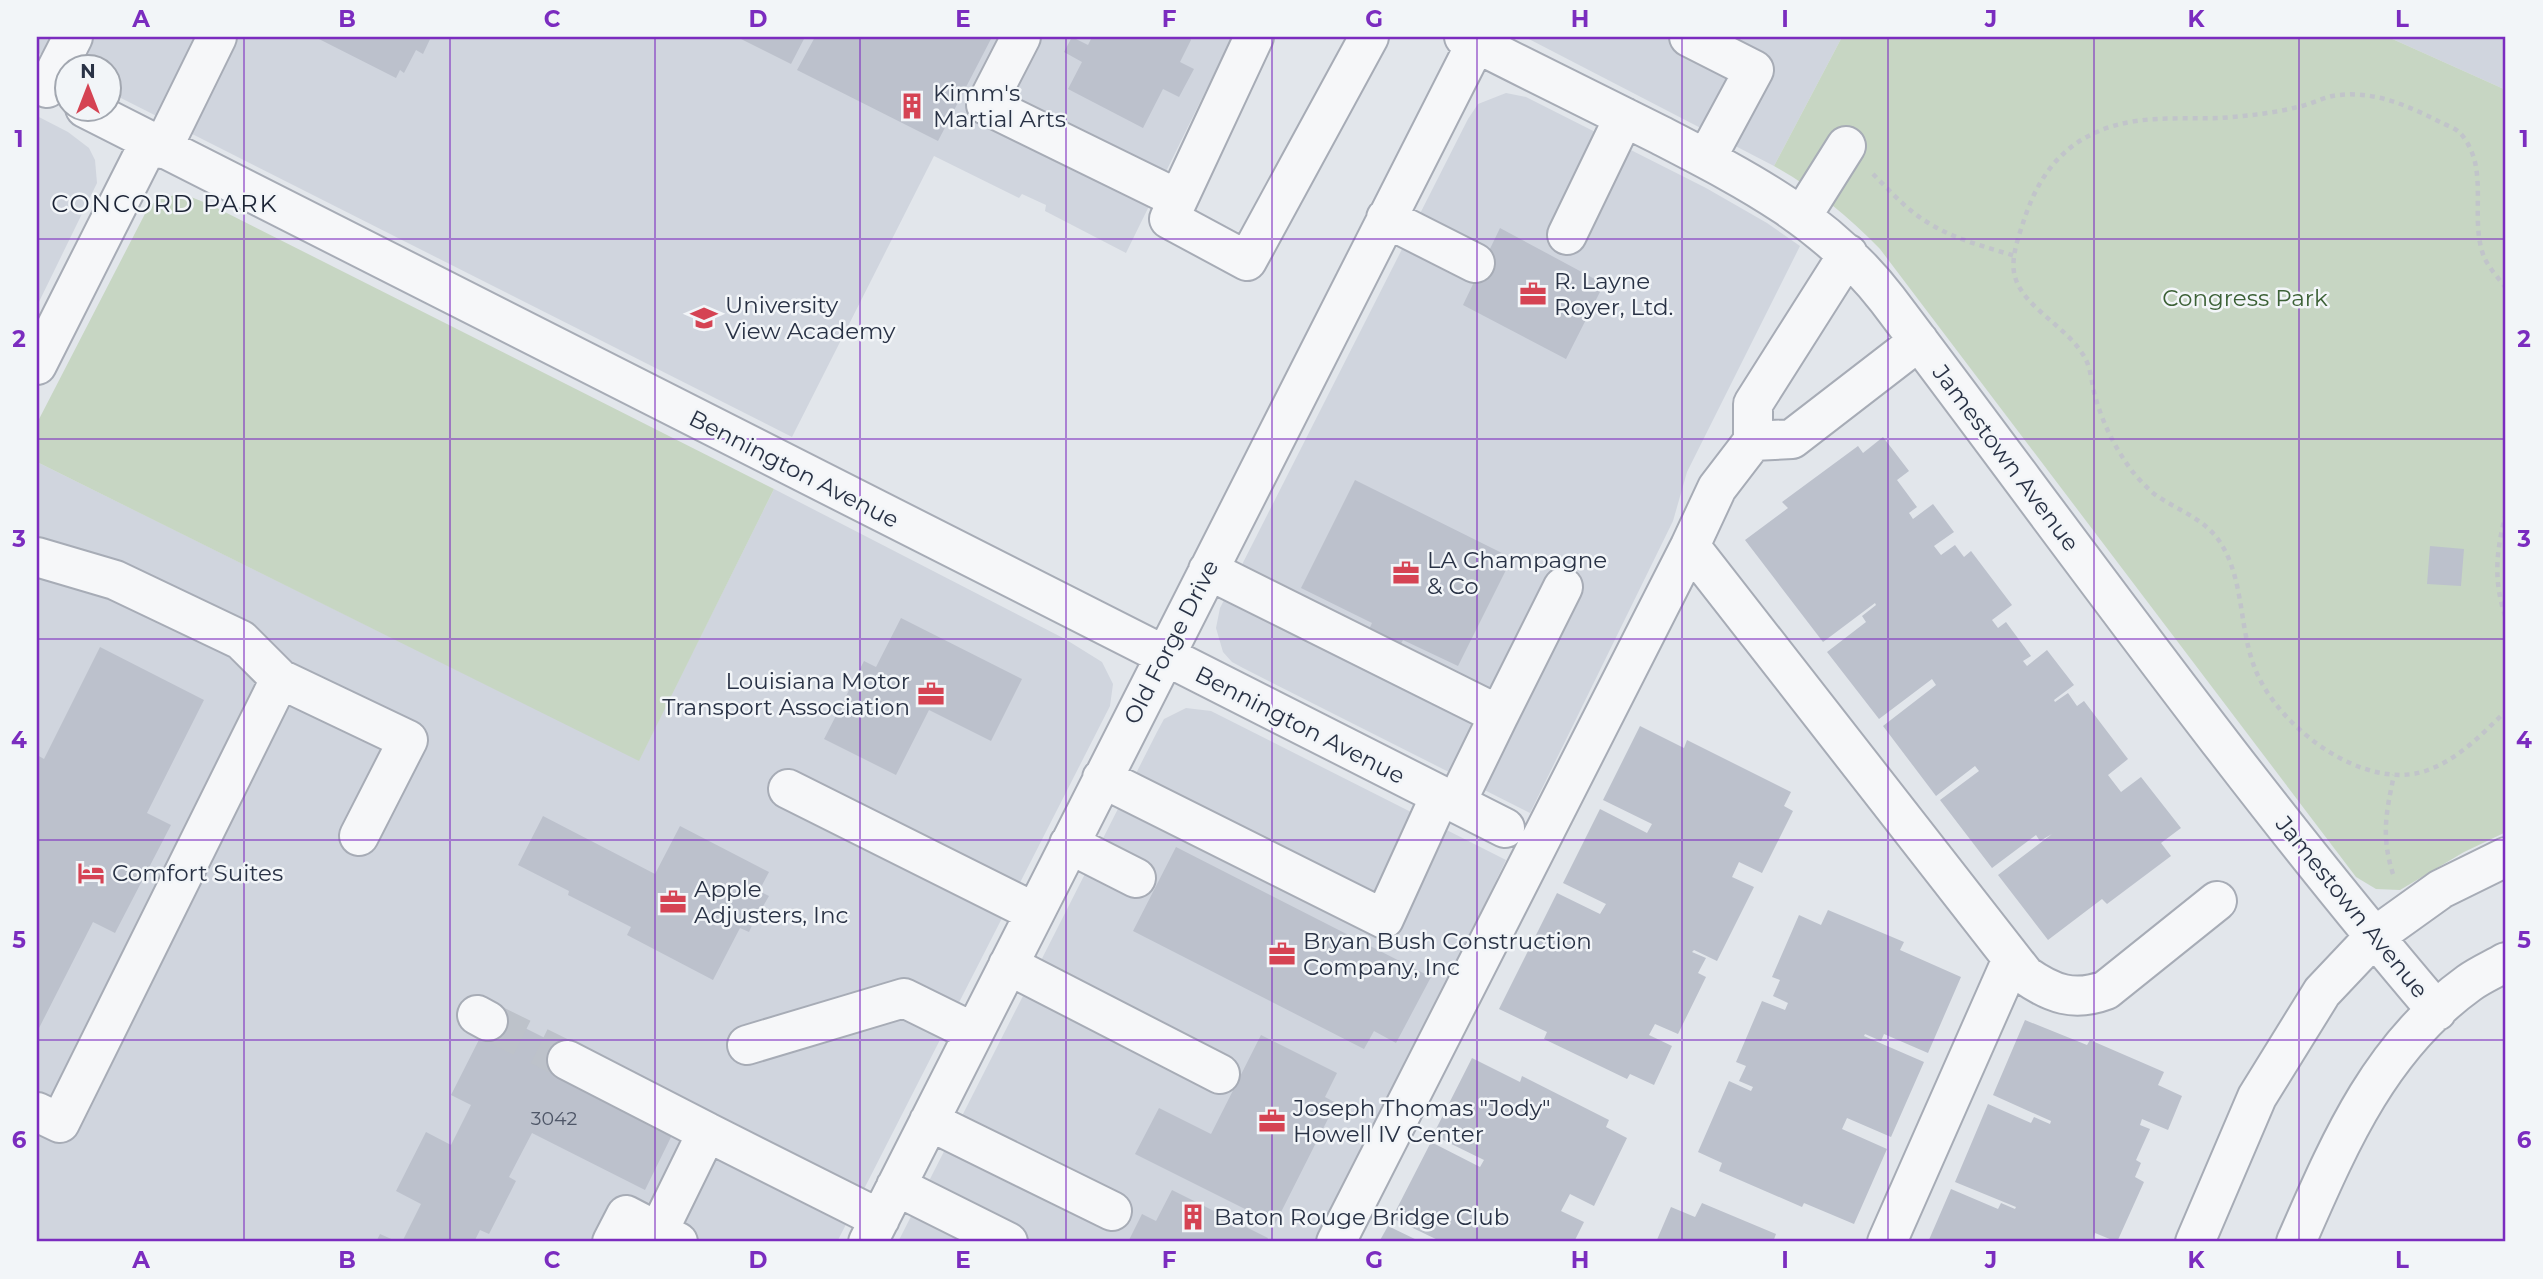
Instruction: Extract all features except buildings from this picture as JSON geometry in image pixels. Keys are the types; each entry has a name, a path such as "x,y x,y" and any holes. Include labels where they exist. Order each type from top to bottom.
{"street":[{"path":"50,90 73,37"},
{"path":"37,365 217,37"},
{"path":"1021,37 986,105 1178,199"},
{"path":"1254,37 1168,219 1247,261 1369,37"},
{"path":"1689,37 1754,70 1706,159"},
{"name":"Jamestown Avenue","path":"1470,40 1769,193 1802,216 1868,275 2193,708 2374,937 2437,1011"},
{"name":"Old Forge Drive","path":"881,1216 1386,218 1470,40"},
{"path":"1567,235 1624,117"},
{"name":"Bennington Avenue","path":"111,122 1504,828"},
{"path":"1802,216 1846,146"},
{"path":"1386,218 1475,263"},
{"path":"1336,1242 1717,488 1753,442 1753,404 1847,254"},
{"path":"1753,442 1792,439 1919,341"},
{"path":"1690,546 2012,959 2025,975 2043,988 2065,995 2090,996 2106,990 2217,901"},
{"path":"39,564 115,580 241,640 280,679 408,740 359,836"},
{"path":"1208,569 1499,715"},
{"path":"1102,778 1384,919 1448,800 1499,715 1563,587"},
{"path":"37,1112 60,1123 280,679"},
{"path":"788,789 1034,912"},
{"path":"1069,844 1136,878"},
{"path":"2195,1242 2258,1097 2322,992 2374,937 2441,889 2506,857"},
{"path":"1887,1242 2012,959"},
{"path":"2296,1242 2334,1154 2363,1100 2392,1057 2437,1011 2470,983 2506,962"},
{"path":"1008,965 1220,1074"},
{"path":"747,1045 904,998 973,1032"},
{"path":"567,1060 707,1132 881,1216 1009,1242"},
{"path":"929,1121 1112,1211"},
{"path":"612,1242 626,1215 668,1237 707,1132"}],"path":[{"path":"2506,288 2485,259 2479,233 2477,170 2472,153 2460,132 2408,105 2360,94 2334,95 2308,105 2269,113 2137,121 2098,131 2072,147 2051,165 2032,195 2018,236 2015,256 2016,281 2027,297 2070,338 2086,360 2108,433 2132,471 2154,493 2195,518 2219,542 2236,580 2254,668 2279,710 2309,738 2340,758 2377,774 2426,772 2459,755 2506,711"},
{"path":"1846,146 1897,198 1926,222 1946,233 2015,256"},
{"path":"2506,513 2498,547 2497,579 2506,619"},
{"path":"2393,874 2384,840 2387,805 2394,775"}],"shaded area":[{"name":"University View Academy","path":"37,37 1232,37 1126,253 1045,211 1046,205 1022,194 1019,198 934,156 792,437 122,99 122,52 52,52 52,61 37,52"},
{"path":"1525,37 1842,37 1774,166"},
{"path":"2388,37 2506,37 2506,90"},
{"path":"1506,93 1526,97 1706,188 1767,223 1800,246 1687,472 1673,521 1530,813 1232,662 1223,652 1216,628 1220,608 1468,119 1478,104"},
{"path":"37,116 68,132 89,148 95,160 97,183 37,306"},
{"path":"37,462 639,760 774,489 1065,639 1102,662 1113,684 1110,706 837,1242 37,1242"},
{"path":"1186,708 1211,711 1506,860 1321,1242 898,1242 1164,719"}],"green space":[{"name":"Congress Park","path":"1842,37 2388,37 2506,90 2506,832 2464,852 2400,890 2376,889 2356,877 1880,249 1830,203 1774,166"},
{"path":"186,195 211,205 774,489 639,761 37,462 37,423 148,208 157,200"}],"tunnel":[{"path":"488,1021 567,1060"}],"place":[{"name":"Kimm's Martial Arts","path":"912,106"},
{"name":"R. Layne Royer, Ltd.","path":"1533,294"},
{"name":"University View Academy","path":"704,318"},
{"name":"LA Champagne & Co","path":"1406,573"},
{"name":"Louisiana Motor Transport Association","path":"931,694"},
{"name":"Comfort Suites","path":"91,873"},
{"name":"Apple Adjusters, Inc","path":"673,902"},
{"name":"Bryan Bush Construction Company, Inc","path":"1282,954"},
{"name":"Joseph Thomas \"Jody\" Howell IV Center","path":"1272,1121"},
{"name":"Baton Rouge Bridge Club","path":"1193,1217"}],"district":[{"name":"CONCORD PARK","path":"165,203"}]}
